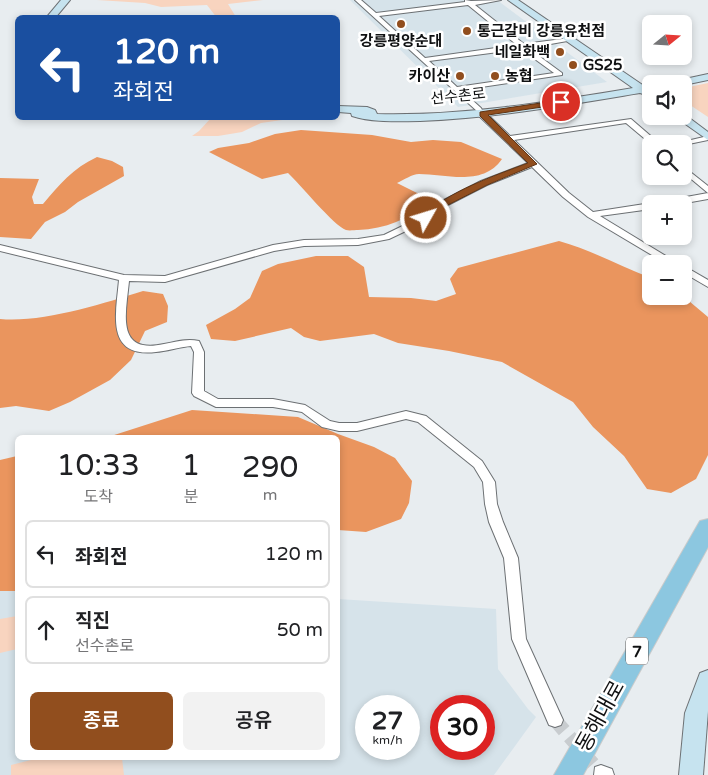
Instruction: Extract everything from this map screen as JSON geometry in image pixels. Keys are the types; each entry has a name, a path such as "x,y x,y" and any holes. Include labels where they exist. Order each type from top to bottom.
{"main road":[{"name":"동해대로","path":"568,775 708,527"}],"street":[{"path":"53,15 66,0"},
{"path":"62,15 74,0"},
{"path":"358,0 480,112"},
{"path":"374,15 468,2 498,0"},
{"path":"512,0 642,78"},
{"path":"521,0 574,39"},
{"path":"455,89 560,74 468,2"},
{"path":"423,60 574,39"},
{"name":"선수촌로","path":"692,80 708,77"},
{"name":"선수촌로","path":"340,114 364,114 418,119 480,112 642,88"},
{"name":"선수촌로","path":"340,109 364,114"},
{"name":"선수촌로","path":"480,112 533,164 591,215 659,255"},
{"path":"692,117 708,128"},
{"path":"507,139 628,121 645,135"},
{"path":"691,125 708,137"},
{"path":"692,141 708,137"},
{"path":"0,248 124,278 165,278 288,245 358,242 386,237 426,218 441,205 484,183 533,164"},
{"path":"692,176 708,191"},
{"path":"692,199 708,196"},
{"path":"591,215 642,207"},
{"path":"692,274 708,284"},
{"path":"124,278 122,336 128,345 138,349 153,349 194,343 198,352 198,394 207,400 216,404 274,403 305,409 326,424 339,427 357,427 406,415 422,419 478,464 489,482 491,504 496,522 511,558 519,639 555,720"},
{"path":"691,775 696,713 708,680"}],"shaded area":[{"path":"97,0 263,0 228,4 235,15 215,15 207,5 161,7 145,3"},
{"path":"350,0 497,0 607,82 458,107"},
{"path":"708,83 708,117 692,106 692,86"},
{"path":"209,120 282,120 261,123 242,132 218,136 192,136"},
{"path":"301,130 372,135 411,142 433,140 461,142 502,159 494,168 475,176 452,177 416,174 411,176 397,183 419,194 429,202 396,222 378,228 346,230 334,221 288,173 262,179 209,152 218,148 249,143 275,134"},
{"path":"97,157 112,161 123,167 124,176 45,222 31,239 0,237 0,178 39,179 32,197 34,204 43,204 74,172 88,161"},
{"path":"559,241 594,253 642,274 642,305 692,304 708,317 708,455 696,479 671,493 647,489 624,456 593,427 573,402 502,362 398,343 374,334 320,341 304,337 291,328 235,341 211,339 206,325 235,309 250,298 262,271 278,264 316,256 348,256 364,267 369,297 411,298 436,301 456,294 450,279 458,268"},
{"path":"143,291 163,294 168,306 167,322 145,331 131,360 110,380 49,411 16,406 0,408 0,319 34,318 53,315 91,307"},
{"path":"192,410 298,417 374,447 395,458 412,481 409,503 401,519 366,532 340,530 340,435 114,435"},
{"path":"15,456 15,591 0,591 0,460"},
{"path":"0,591 15,591 15,760 340,760 340,599 496,609 498,669 536,717 494,775 0,775"},
{"path":"15,616 15,649 0,653 0,619"},
{"path":"31,760 122,760 124,775 11,775 11,765"}],"tunnel":[{"path":"555,720 601,773"}],"place":[{"name":"강릉평양순대","path":"401,24"},
{"name":"통근갈비 강릉유천점","path":"467,31"},
{"name":"네일화백","path":"560,52"},
{"name":"GS25","path":"573,65"},
{"name":"카이산","path":"460,76"},
{"name":"농협","path":"495,76"}],"route":[{"path":"426,218 441,205 484,183 533,164 482,114 561,102"}]}
